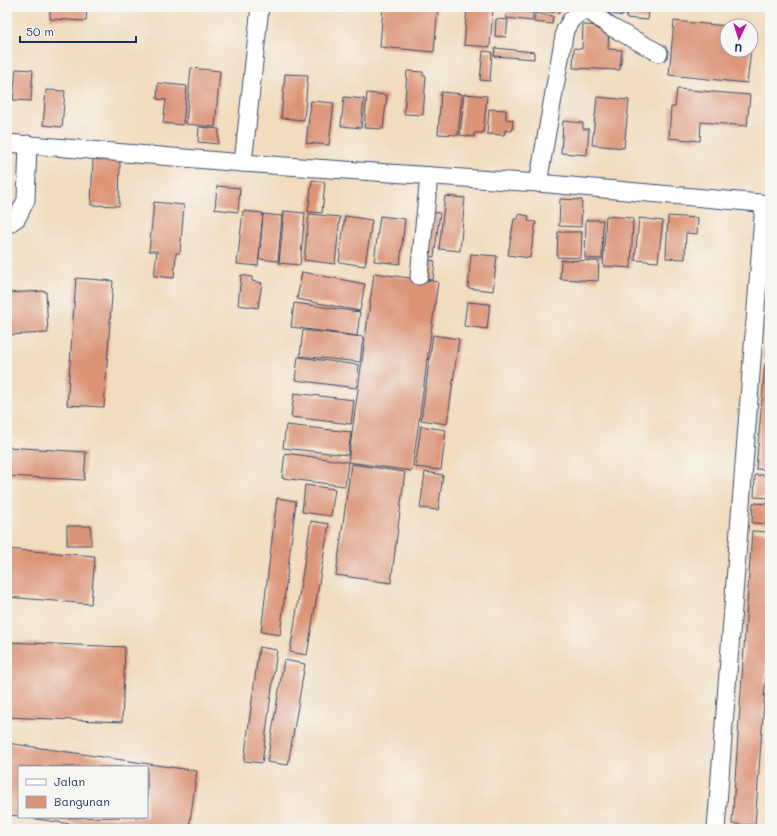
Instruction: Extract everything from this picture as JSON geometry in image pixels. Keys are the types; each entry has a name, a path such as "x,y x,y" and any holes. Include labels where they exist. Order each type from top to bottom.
{"street":[{"path":"243,163 260,7"},
{"path":"538,183 565,30 571,20 585,8 610,27 659,53"},
{"path":"7,143 243,163 538,183 767,204 716,829"},
{"path":"7,225 17,218 22,211 26,200 28,144"},
{"path":"419,276 429,176"}],"building":[{"path":"50,7 87,7 86,21 50,19"},
{"path":"383,7 438,7 434,52 380,47"},
{"path":"467,7 493,7 490,47 464,45"},
{"path":"560,7 559,13 512,8"},
{"path":"601,7 625,7 623,16 600,12"},
{"path":"628,7 645,7 645,11 649,11 648,20 626,18"},
{"path":"507,10 533,13 532,21 506,18"},
{"path":"535,13 553,16 552,24 534,22"},
{"path":"496,19 508,20 506,37 495,36"},
{"path":"674,21 719,25 719,58 750,58 747,83 669,75"},
{"path":"583,25 605,26 609,30 608,49 622,50 620,70 573,68 574,48 582,49"},
{"path":"495,48 534,52 534,59 494,56"},
{"path":"483,51 492,52 490,81 480,80"},
{"path":"7,68 12,68 10,99 7,99"},
{"path":"191,68 220,71 215,127 186,124"},
{"path":"16,69 33,70 31,101 13,100"},
{"path":"407,71 423,72 423,76 426,76 423,115 404,114"},
{"path":"285,74 308,75 304,120 281,118"},
{"path":"158,83 187,86 183,125 163,123 166,100 157,99"},
{"path":"677,89 750,95 747,126 701,122 700,141 669,138 671,107 675,107"},
{"path":"46,90 65,91 62,127 43,125"},
{"path":"441,92 462,94 458,135 438,134"},
{"path":"367,93 387,95 383,129 364,128"},
{"path":"464,94 487,96 483,133 474,133 474,137 460,135"},
{"path":"344,97 364,99 361,128 341,126"},
{"path":"597,97 629,100 624,148 592,145"},
{"path":"311,101 334,103 329,145 306,143"},
{"path":"489,109 506,110 506,119 513,120 512,131 505,130 504,135 487,134"},
{"path":"563,121 583,123 583,129 589,129 587,155 561,153"},
{"path":"199,127 219,129 218,144 198,142"},
{"path":"93,159 120,160 119,206 91,205"},
{"path":"312,180 325,182 322,213 308,212"},
{"path":"217,186 240,188 238,212 215,209"},
{"path":"445,196 465,198 460,251 439,249"},
{"path":"560,199 582,200 581,227 559,226"},
{"path":"154,202 184,205 180,253 176,253 174,278 154,276 157,251 149,251"},
{"path":"243,211 263,213 258,266 237,264"},
{"path":"284,211 305,213 300,265 279,263"},
{"path":"429,212 440,213 434,257 423,256"},
{"path":"263,214 282,216 278,261 259,259"},
{"path":"309,214 340,217 335,264 304,260"},
{"path":"519,214 529,216 528,221 536,222 530,258 508,255 514,219 518,219"},
{"path":"345,216 372,220 365,266 339,262"},
{"path":"380,216 405,219 400,264 374,261"},
{"path":"606,216 633,218 631,268 603,266"},
{"path":"668,216 698,218 697,234 686,233 685,259 666,258"},
{"path":"639,218 663,221 658,262 635,260"},
{"path":"586,220 603,220 602,259 585,258"},
{"path":"558,232 582,232 581,258 557,257"},
{"path":"471,254 497,256 493,291 468,288"},
{"path":"425,259 435,261 433,280 422,279"},
{"path":"561,260 599,261 598,281 560,279"},
{"path":"302,272 365,284 360,311 297,299"},
{"path":"374,273 438,282 412,471 348,462"},
{"path":"241,275 252,277 252,281 262,283 258,308 238,305"},
{"path":"76,278 113,281 104,407 67,405"},
{"path":"46,291 48,333 7,335 7,293"},
{"path":"467,302 490,304 487,329 464,326"},
{"path":"294,303 360,312 357,336 291,327"},
{"path":"769,324 770,359 766,359"},
{"path":"303,330 363,337 360,362 300,356"},
{"path":"433,335 459,339 447,424 421,420"},
{"path":"298,357 359,365 356,388 295,380"},
{"path":"765,364 770,364 770,470 756,469"},
{"path":"294,393 354,400 351,424 291,417"},
{"path":"286,425 351,432 348,455 283,448"},
{"path":"421,426 446,430 441,470 415,467"},
{"path":"7,447 86,452 84,480 7,476"},
{"path":"285,453 348,462 345,486 282,478"},
{"path":"351,464 405,472 391,583 336,575"},
{"path":"425,472 443,475 438,510 420,508"},
{"path":"755,475 770,475 770,498 754,497"},
{"path":"305,485 335,489 331,516 302,512"},
{"path":"277,498 296,501 280,635 261,632"},
{"path":"753,503 770,504 770,524 752,523"},
{"path":"311,521 329,524 307,655 290,652"},
{"path":"67,526 91,526 91,545 67,545"},
{"path":"752,531 770,532 770,618 755,825 732,824"},
{"path":"7,549 95,556 91,604 7,597"},
{"path":"7,642 125,647 122,722 7,717"},
{"path":"259,647 277,650 262,763 244,761"},
{"path":"284,660 305,664 288,765 267,762"},
{"path":"7,743 197,771 189,829 106,829 30,818 148,818 148,766 18,766 18,816 7,815"}]}
